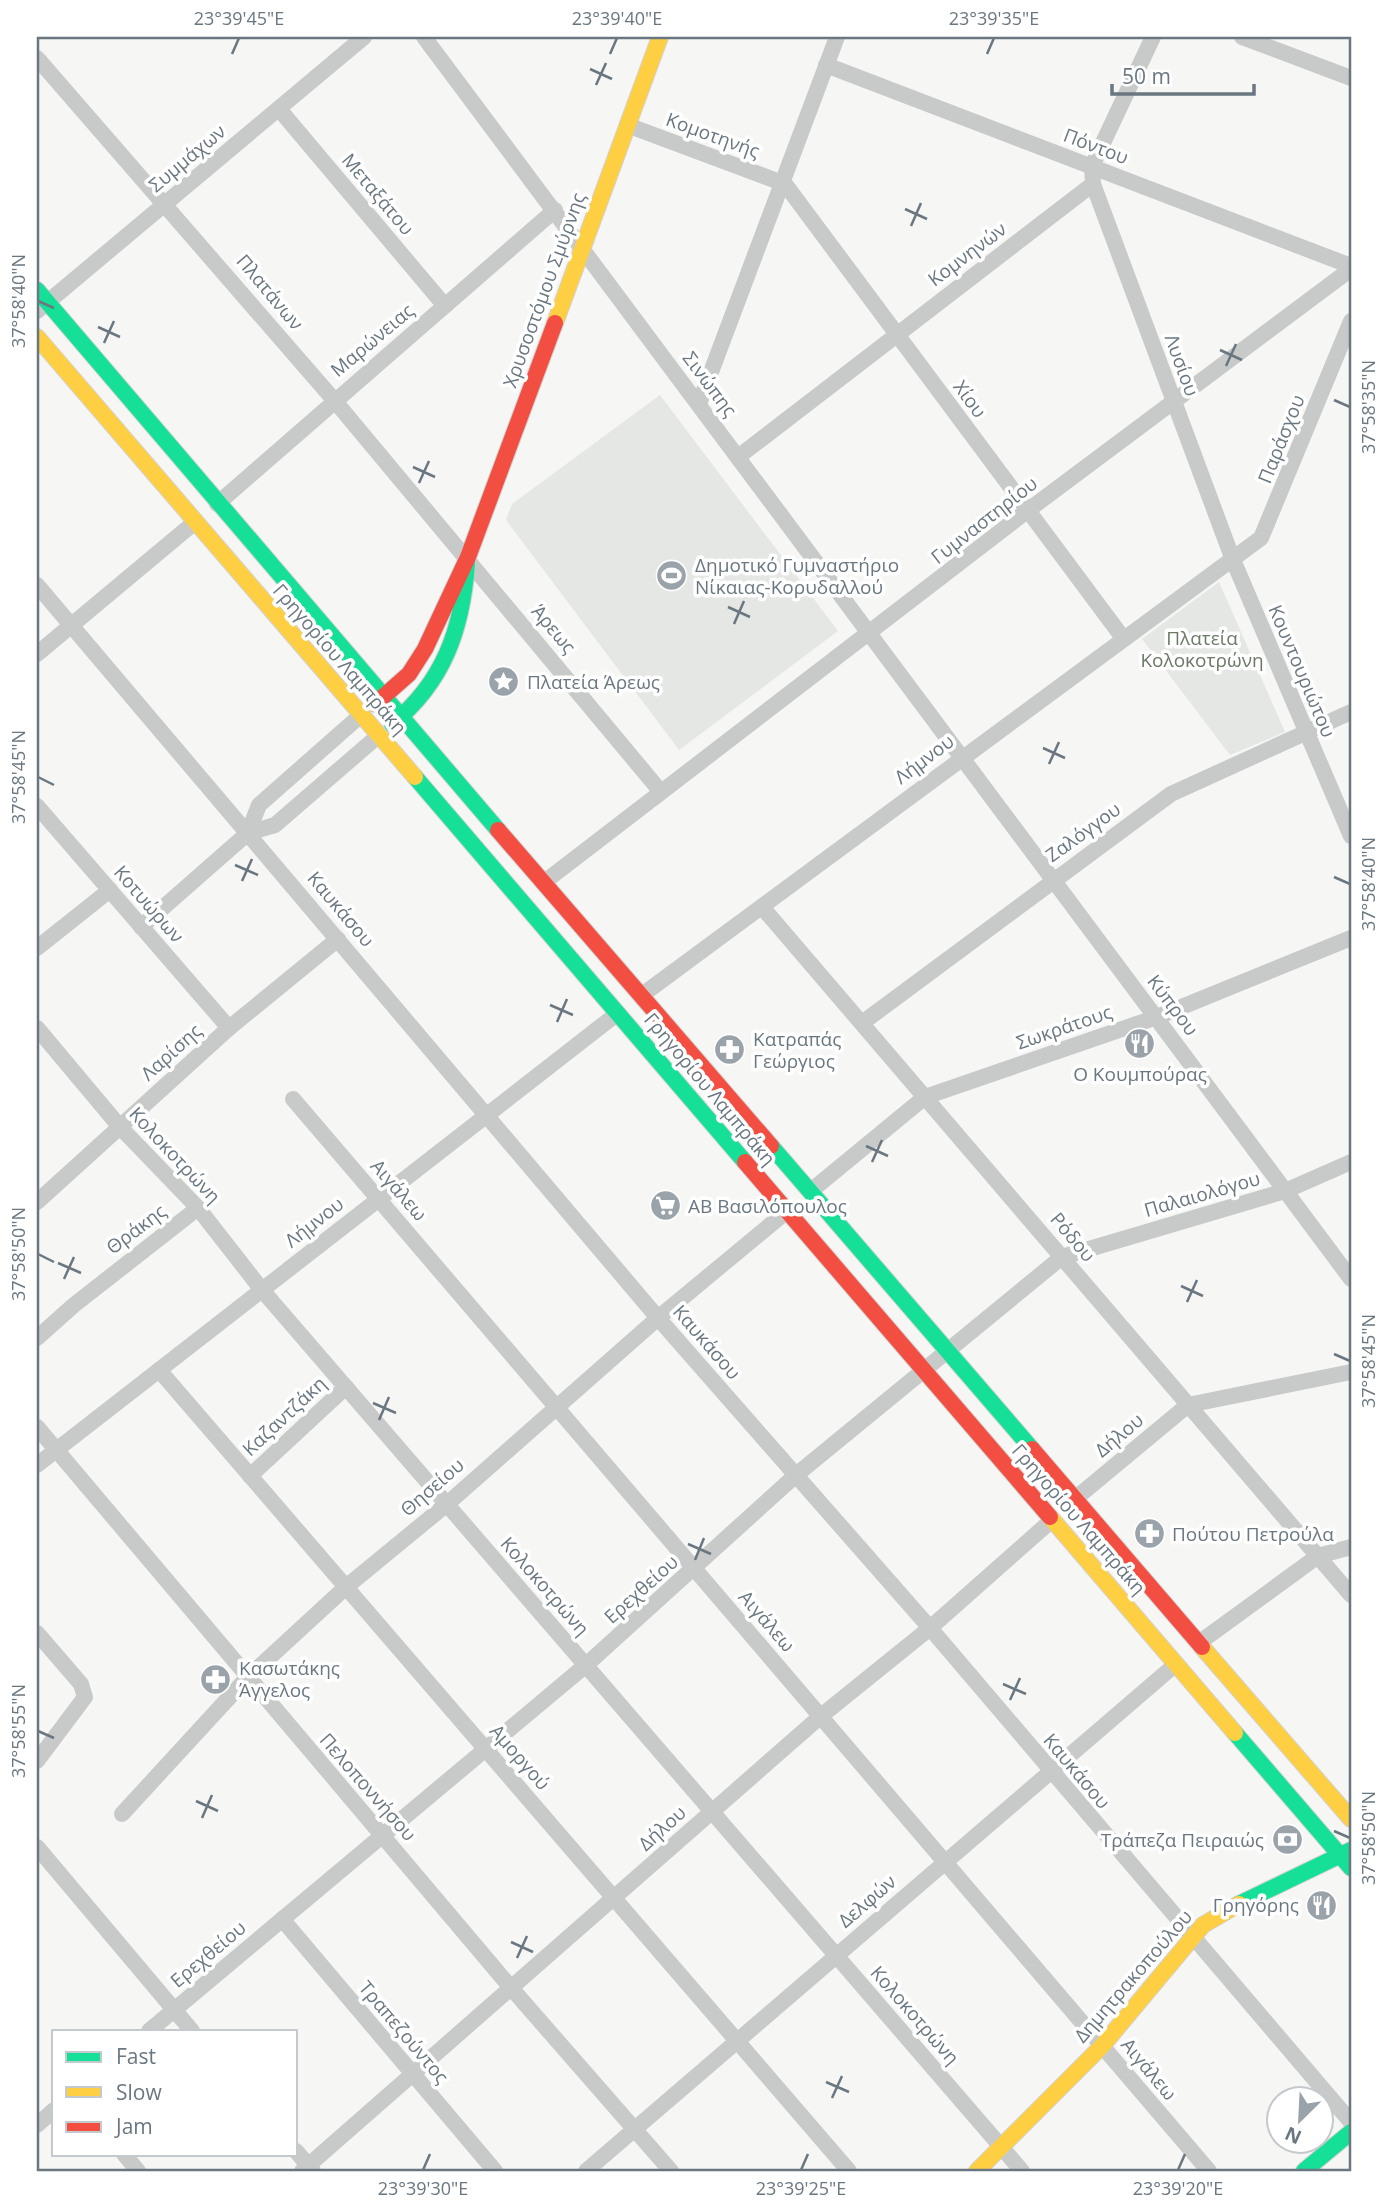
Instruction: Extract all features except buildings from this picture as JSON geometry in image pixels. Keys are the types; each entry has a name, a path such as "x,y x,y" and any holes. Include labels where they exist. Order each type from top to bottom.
{"main road":[{"name":"Χρυσοστόμου Σμύρνης","path":"361,716 408,677 418,662 453,579 468,557 660,37"},
{"name":"Γρηγορίου Λαμπράκη","path":"40,301 812,1190 1351,1819"},
{"name":"Γρηγορίου Λαμπράκη","path":"37,337 1176,1664 1345,1852 1351,1868"},
{"name":"Χρυσοστόμου Σμύρνης","path":"378,736 426,692 446,650 466,586 468,557"},
{"name":"Δημητρακοπούλου","path":"977,2171 1002,2149 1102,2046 1192,1937 1214,1916 1345,1852"},
{"path":"1304,2171 1351,2132"}],"street":[{"name":"Συμμάχων","path":"40,301 166,202 364,37"},
{"name":"Σινώπης","path":"424,37 960,757"},
{"path":"699,404 785,184 837,37"},
{"path":"1093,184 1092,166 1153,37"},
{"path":"1242,37 1351,78"},
{"name":"Πλατάνων","path":"37,58 166,202 468,557"},
{"name":"Πόντου","path":"826,65 1351,268"},
{"name":"Μεταξάτου","path":"279,109 445,306"},
{"name":"Κομοτηνής","path":"627,125 785,184"},
{"name":"Χίου","path":"785,184 1123,638"},
{"name":"Κομνηνών","path":"738,457 1093,184"},
{"name":"Λυσίου","path":"1093,184 1233,559"},
{"name":"Μαρώνειας","path":"217,504 555,210"},
{"name":"Γυμναστηρίου","path":"543,883 870,635 1027,511 1351,268"},
{"name":"Παράσχου","path":"1233,559 1261,538 1269,526 1351,321"},
{"path":"37,654 195,522"},
{"name":"Άρεως","path":"468,557 661,792"},
{"name":"Λήμνου","path":"642,995 960,757 1233,559"},
{"name":"Κουντουριώτου","path":"1233,559 1351,836"},
{"name":"Καυκάσου","path":"37,585 658,1318 930,1628 1351,2122"},
{"name":"Ζαλόγγου","path":"862,1024 1171,794 1351,712"},
{"name":"Χρυσοστόμου Σμύρνης","path":"248,833 259,805 361,716"},
{"name":"Χρυσοστόμου Σμύρνης","path":"248,833 275,825 378,736"},
{"name":"Κύπρου","path":"960,757 1351,1279"},
{"name":"Κοτυώρων","path":"37,806 229,1028"},
{"path":"141,927 248,833"},
{"path":"37,948 110,890"},
{"name":"Ρόδου","path":"762,907 1351,1595"},
{"name":"Σωκράτους","path":"812,1190 925,1097 1157,1017 1351,938"},
{"name":"Λαρίσης","path":"37,1202 229,1028 338,939"},
{"name":"Λήμνου","path":"37,1465 618,1013"},
{"name":"Κολοκοτρώνη","path":"37,1027 120,1127 198,1208 262,1290 1021,2171"},
{"name":"Αιγάλεω","path":"293,1099 1209,2171"},
{"name":"Παλαιολόγου","path":"1062,1257 1285,1191 1351,1162"},
{"name":"Θράκης","path":"37,1338 94,1288 198,1208"},
{"name":"Θησείου","path":"122,1814 247,1678 346,1587 447,1504 658,1318 787,1211"},
{"name":"Ερεχθείου","path":"150,2030 586,1665 796,1475 1062,1257"},
{"name":"Αμοργού","path":"159,1370 849,2171"},
{"path":"1188,1405 1351,1372"},
{"name":"Καζαντζάκη","path":"250,1476 346,1387"},
{"name":"Δήλου","path":"1076,1498 1188,1405"},
{"name":"Πελοποννήσου","path":"37,1427 512,1989 671,2171"},
{"name":"Δήλου","path":"308,2169 821,1716 930,1628 1052,1520"},
{"path":"1200,1643 1318,1556 1351,1547"},
{"path":"37,1633 81,1684 85,1698 37,1761"},
{"name":"Δελφών","path":"586,2171 1176,1664"},
{"path":"37,1847 191,2030"},
{"name":"Τραπεζούντος","path":"282,1919 495,2171"},
{"path":"37,2125 52,2112"},
{"path":"298,2154 308,2169"},
{"path":"126,2156 138,2171"}],"green space":[{"name":"Δημοτικό Γυμναστήριο Νίκαιας-Κορυδαλλού","path":"660,395 838,631 679,750 506,520 512,504"},
{"name":"Πλατεία Κολοκοτρώνη","path":"1219,582 1285,732 1230,755 1142,639"}],"traffic: fast":[{"path":"37,290 498,830"},
{"path":"392,724 425,690 447,653 460,611 467,564"},
{"path":"415,777 745,1162"},
{"path":"771,1146 1032,1449"},
{"path":"1235,1733 1351,1868"},
{"path":"1239,1904 1351,1850"},
{"path":"1304,2171 1351,2132"}],"traffic: slow":[{"path":"555,323 660,37"},
{"path":"37,337 415,777"},
{"path":"1050,1517 1235,1733"},
{"path":"1202,1647 1351,1819"},
{"path":"977,2171 1102,2046 1203,1925 1239,1904"}],"traffic: jam":[{"path":"375,704 409,674 425,649 468,557 555,323"},
{"path":"498,830 771,1146"},
{"path":"745,1162 1050,1517"},
{"path":"1032,1449 1202,1647"}],"place":[{"name":"Δημοτικό Γυμναστήριο Νίκαιας-Κορυδαλλού","path":"672,576"},
{"name":"Πλατεία Άρεως","path":"504,682"},
{"name":"Ο Κουμπούρας","path":"1140,1043"},
{"name":"Κατραπάς Γεώργιος","path":"730,1050"},
{"name":"ΑΒ Βασιλόπουλος","path":"665,1206"},
{"name":"Πούτου Πετρούλα","path":"1149,1534"},
{"name":"Κασωτάκης Άγγελος","path":"216,1679"},
{"name":"Τράπεζα Πειραιώς","path":"1287,1840"},
{"name":"Γρηγόρης","path":"1322,1905"}]}
